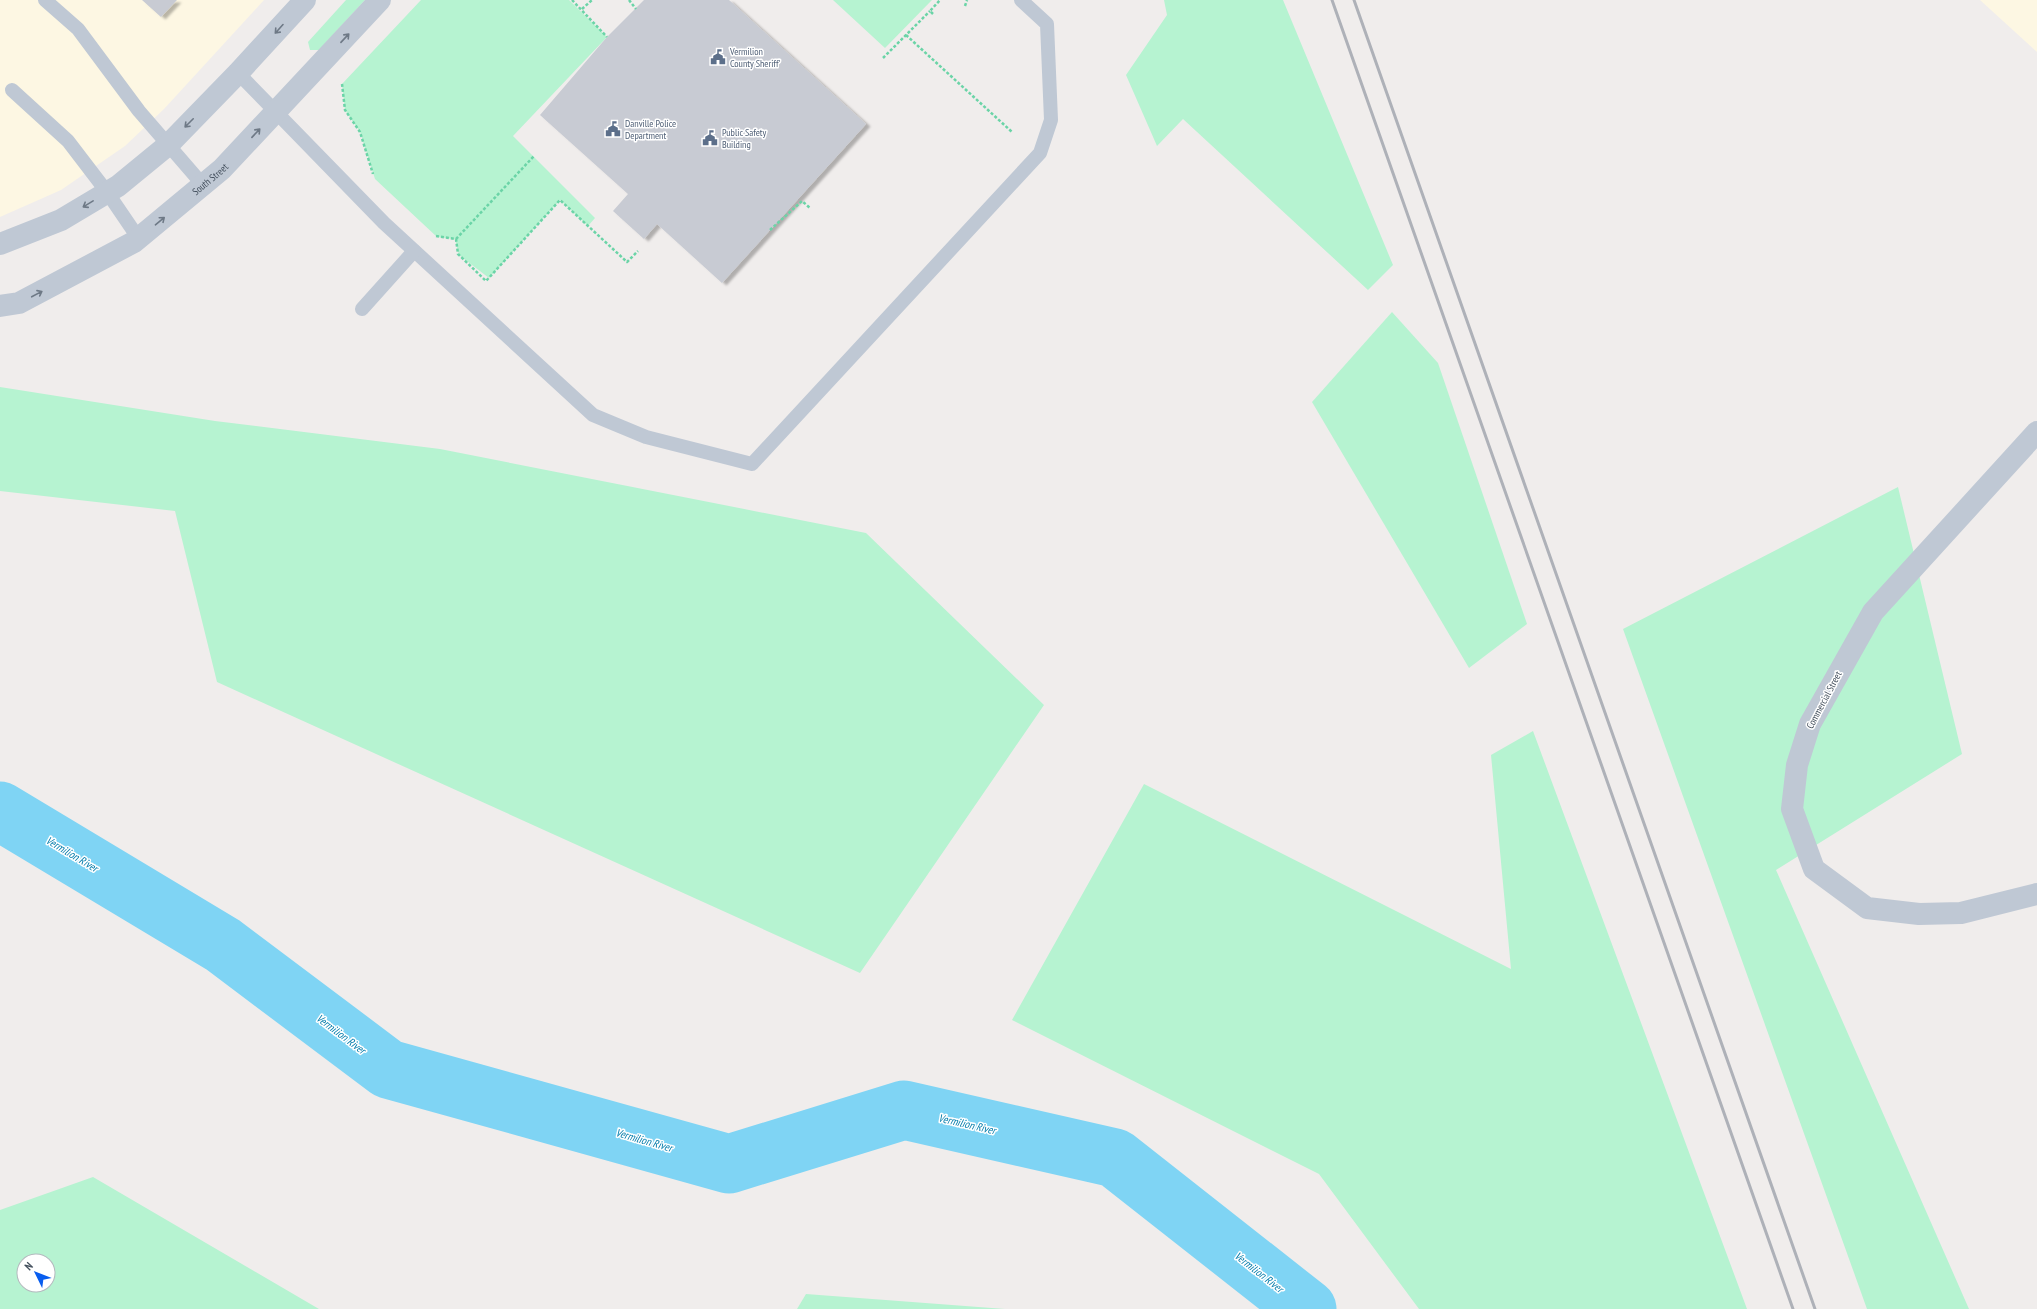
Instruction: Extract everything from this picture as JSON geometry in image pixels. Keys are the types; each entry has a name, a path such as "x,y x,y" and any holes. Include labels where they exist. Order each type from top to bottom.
{"street":[{"path":"0,244 61,220 118,186 168,145 238,73 305,0"},
{"name":"South Street","path":"0,306 19,303 138,239 222,169 380,0"},
{"name":"Commercial Street","path":"2037,432 1873,612 1810,724 1797,765 1792,809 1814,869 1867,908 1919,914 1961,913 2037,894"}],"lane":[{"path":"45,0 78,29 139,111 203,185"},
{"path":"238,73 384,223 593,415 646,437 752,464 1040,153 1051,120 1047,24 1021,0"},
{"path":"12,90 68,141 107,192 138,239"},
{"path":"362,309 414,251"}],"path":[{"path":"572,0 607,36"},
{"path":"582,9 592,0"},
{"path":"629,0 636,9"},
{"path":"883,58 940,0"},
{"path":"965,6 967,0"},
{"path":"930,11 933,14"},
{"path":"906,35 1012,132"},
{"path":"342,84 345,110 360,132 374,178"},
{"path":"456,239 534,156"},
{"path":"456,239 458,254 486,281 560,200 627,262 638,251"},
{"path":"770,230 802,201 810,208"},
{"path":"431,232 437,237 456,239"}],"shaded area":[{"path":"0,0 264,0 164,109 125,146 61,190 0,217"},
{"path":"1980,0 2037,0 2037,52"}],"green space":[{"path":"346,0 365,0 319,50 310,50 308,42"},
{"path":"421,0 569,0 607,37 513,136 595,218 588,226 560,200 489,278 459,255 455,239 437,237 375,179 360,132 345,110 342,84"},
{"path":"833,0 932,0 885,48"},
{"path":"1164,0 1283,0 1393,265 1368,290 1183,119 1157,146 1126,75 1167,15"},
{"path":"1392,312 1438,363 1527,624 1469,668 1312,402"},
{"path":"0,387 215,421 440,449 866,533 1044,705 860,973 217,682 175,511 0,491"},
{"path":"1898,487 1962,754 1776,870 1969,1309 1867,1309 1623,629"},
{"path":"1533,731 1747,1309 1419,1309 1319,1174 1012,1020 1144,784 1511,969 1491,755"},
{"path":"93,1177 319,1309 0,1309 0,1210"},
{"path":"806,1294 1005,1309 797,1309"}],"building":[{"path":"142,0 177,0 161,17"},
{"name":"Public Safety Building","path":"644,0 729,0 866,124 722,283 657,224 644,239 613,211 628,194 540,115 607,37"}],"waterway":[{"name":"Vermilion River","path":"0,811 223,945 388,1069 729,1164 904,1110 1115,1158 1307,1309"}],"railway":[{"path":"1332,0 1793,1309"},
{"path":"1354,0 1815,1309"}],"place":[{"name":"Vermilion County Sheriff'","path":"718,57"},
{"name":"Danville Police Department","path":"613,129"},
{"name":"Public Safety Building","path":"710,138"}]}
